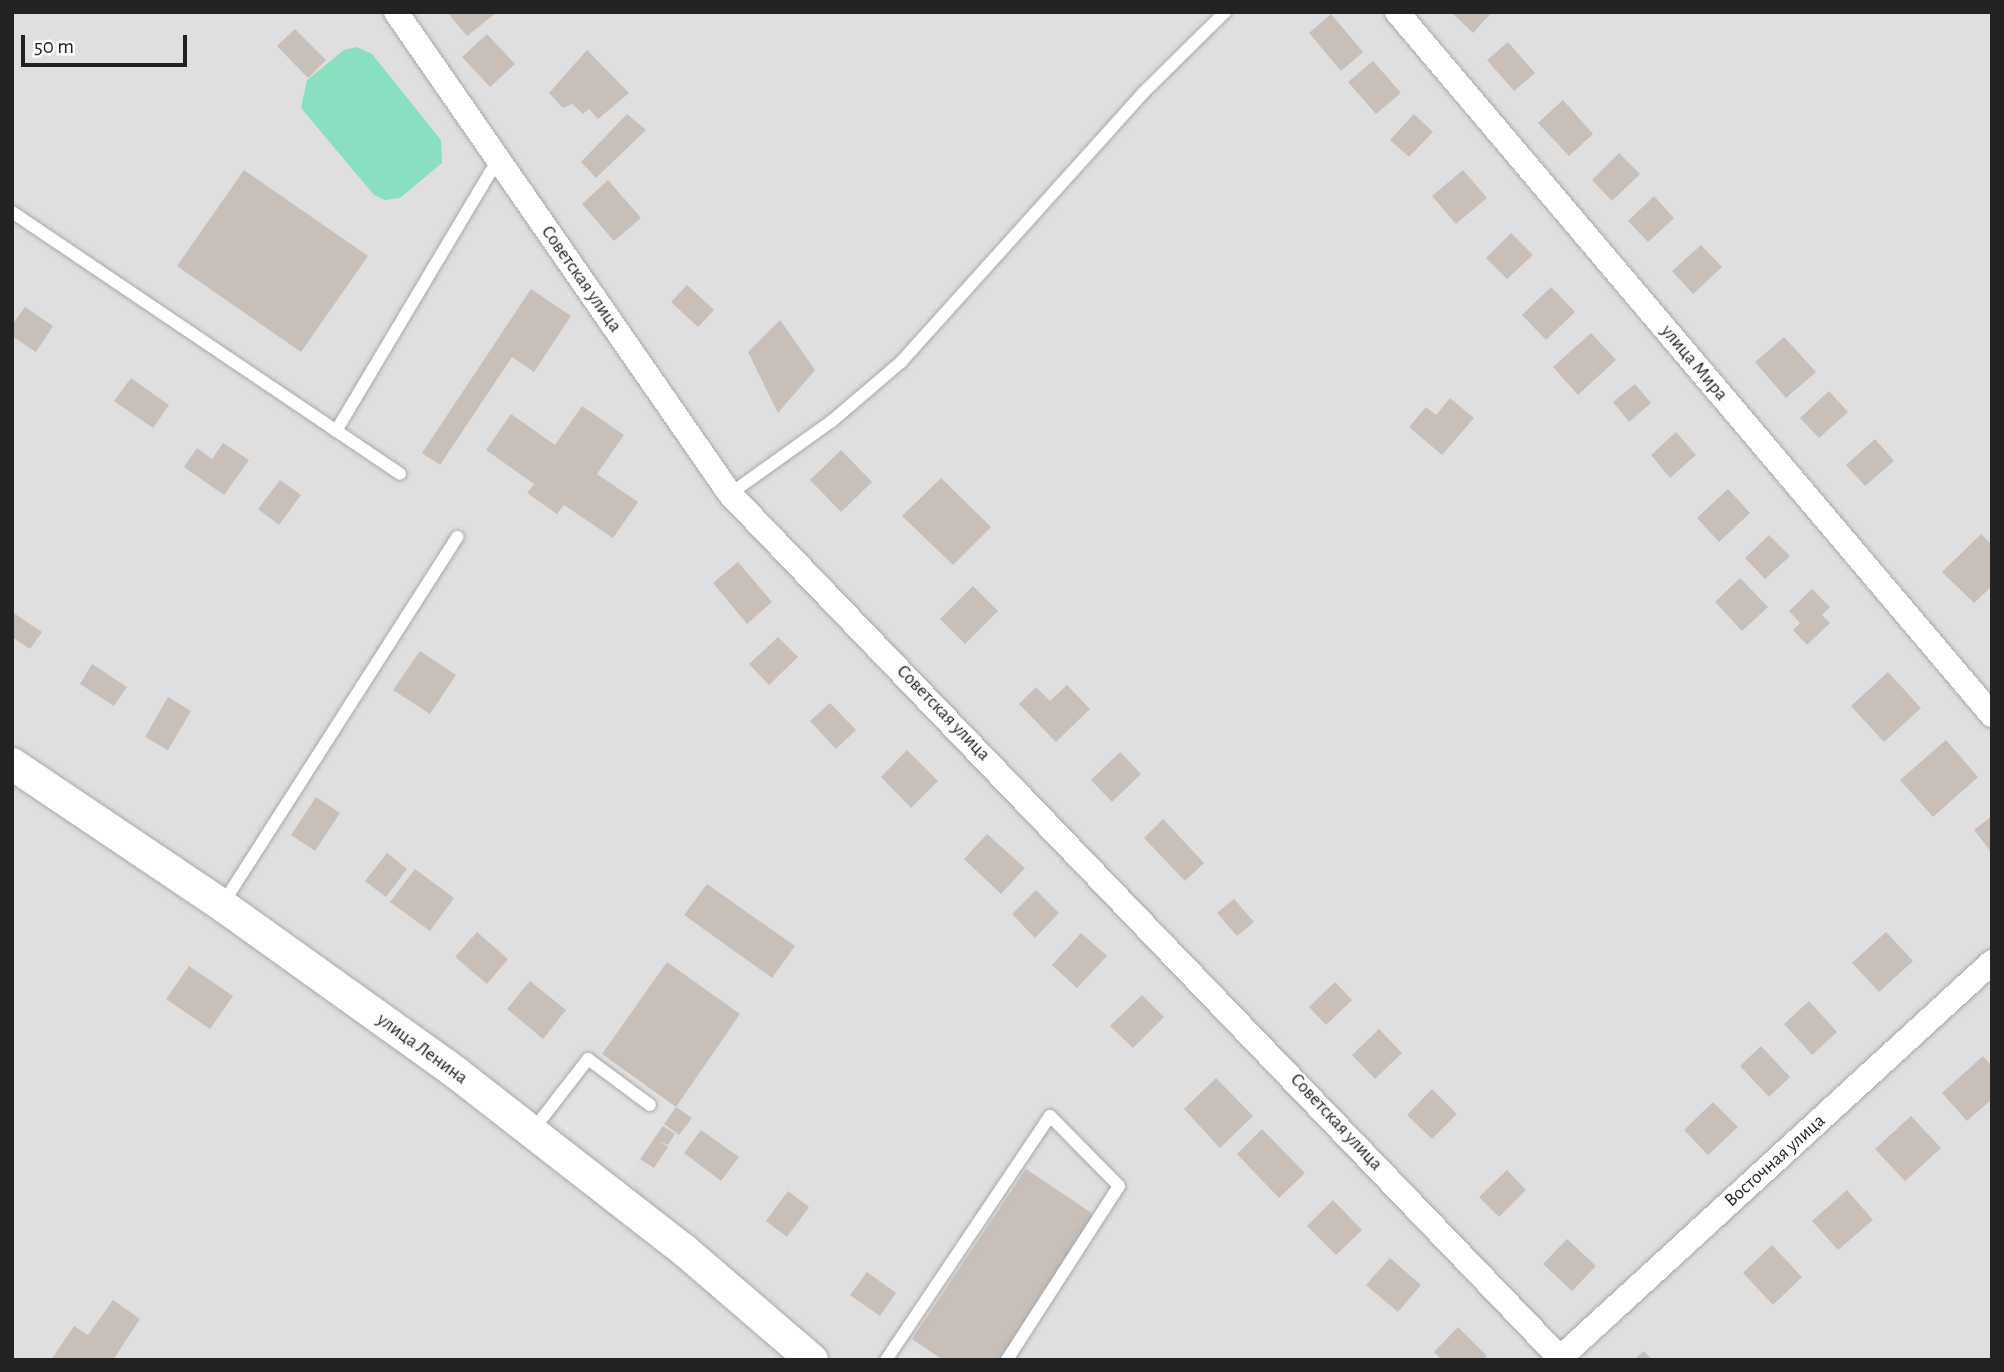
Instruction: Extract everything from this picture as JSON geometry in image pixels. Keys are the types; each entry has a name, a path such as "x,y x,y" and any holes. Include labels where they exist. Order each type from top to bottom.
{"street":[{"name":"Советская улица","path":"396,12 730,494 1559,1359"},
{"name":"улица Мира","path":"1397,12 1992,715"},
{"name":"улица Ленина","path":"12,764 222,905 533,1130 684,1250 812,1360"},
{"name":"Восточная улица","path":"1559,1359 1992,962"}],"lane":[{"path":"730,494 832,421 901,362 1143,93 1225,12"},
{"path":"336,431 498,159"},
{"path":"12,212 400,474"},
{"path":"222,905 457,537"},
{"path":"533,1130 588,1059 650,1105"},
{"path":"886,1360 1050,1116 1119,1186 1007,1360"}],"shaded area":[{"path":"12,12 1992,12 1992,1360 12,1360"},
{"path":"602,1054 676,1107 626,1178 554,1120"},
{"path":"904,1343 928,1360 892,1360"}],"green space":[{"path":"357,47 372,54 441,140 442,163 400,198 385,200 374,195 301,108 307,80 344,50"}],"building":[{"path":"447,12 497,12 467,36"},
{"path":"1451,12 1492,12 1473,33"},
{"path":"1331,14 1363,52 1341,71 1309,33"},
{"path":"295,29 326,60 308,78 277,46"},
{"path":"487,34 515,64 490,87 462,57"},
{"path":"1508,42 1535,73 1514,91 1487,60"},
{"path":"587,50 629,93 598,119 589,109 583,114 572,104 563,108 549,93"},
{"path":"1373,61 1401,93 1376,114 1348,82"},
{"path":"1563,100 1593,134 1569,156 1538,123"},
{"path":"627,114 646,130 596,178 581,162"},
{"path":"1414,114 1433,132 1409,157 1390,140"},
{"path":"1619,153 1640,174 1612,201 1592,180"},
{"path":"244,170 368,256 301,352 177,266"},
{"path":"1463,170 1487,198 1456,224 1432,196"},
{"path":"608,180 641,218 614,241 582,204"},
{"path":"1654,196 1674,218 1648,242 1628,221"},
{"path":"1511,233 1533,255 1507,279 1486,258"},
{"path":"1701,245 1722,267 1693,294 1672,271"},
{"path":"687,285 714,310 698,327 671,302"},
{"path":"1551,287 1575,312 1546,340 1522,315"},
{"path":"531,289 571,316 534,372 512,357 440,465 422,453"},
{"path":"25,307 53,326 36,352 12,336 12,325"},
{"path":"780,320 815,370 778,413 748,352"},
{"path":"1591,333 1616,360 1578,395 1553,367"},
{"path":"1784,337 1816,372 1786,398 1755,362"},
{"path":"131,378 169,405 153,428 114,401"},
{"path":"1635,384 1651,403 1629,422 1613,402"},
{"path":"1829,391 1848,412 1819,438 1800,418"},
{"path":"1450,398 1474,418 1442,455 1409,427 1426,407 1436,415"},
{"path":"582,406 624,435 597,474 638,502 613,538 564,505 557,514 527,493 534,484 486,450 511,414 555,445"},
{"path":"1676,432 1696,455 1670,478 1651,455"},
{"path":"1875,439 1894,461 1865,486 1846,465"},
{"path":"223,443 249,460 224,495 184,467 197,448 212,459"},
{"path":"841,450 872,482 841,512 810,480"},
{"path":"941,478 991,527 953,565 902,516"},
{"path":"280,480 301,495 279,525 258,509"},
{"path":"1728,489 1750,513 1719,542 1697,518"},
{"path":"1981,534 1992,545 1992,586 1974,603 1942,572"},
{"path":"1769,535 1790,556 1765,579 1745,558"},
{"path":"738,562 772,602 747,624 713,583"},
{"path":"1740,578 1768,607 1742,631 1715,602"},
{"path":"973,586 998,611 965,644 940,619"},
{"path":"1812,589 1830,607 1822,615 1830,623 1807,645 1793,630 1800,623 1789,611"},
{"path":"12,612 42,632 30,649 12,637"},
{"path":"778,637 798,657 769,685 749,664"},
{"path":"420,651 456,675 430,714 393,690"},
{"path":"92,664 127,687 114,706 80,684"},
{"path":"1888,672 1921,708 1884,742 1851,706"},
{"path":"1067,685 1090,709 1056,742 1019,704 1036,687 1050,701"},
{"path":"168,697 191,711 168,750 145,737"},
{"path":"830,703 856,730 836,749 810,721"},
{"path":"1946,740 1978,777 1933,817 1900,780"},
{"path":"907,750 938,781 911,808 881,777"},
{"path":"1120,752 1141,774 1112,802 1091,780"},
{"path":"316,797 340,813 315,851 291,835"},
{"path":"1992,816 1992,853 1974,830"},
{"path":"1163,819 1204,863 1185,881 1144,838"},
{"path":"987,834 1025,868 1001,894 964,859"},
{"path":"387,853 407,869 386,897 365,881"},
{"path":"415,869 454,898 430,931 390,902"},
{"path":"707,884 795,946 772,978 684,915"},
{"path":"1036,890 1059,913 1035,938 1012,914"},
{"path":"1234,899 1254,922 1237,936 1217,913"},
{"path":"477,932 508,959 487,984 455,957"},
{"path":"1886,932 1913,961 1879,992 1852,963"},
{"path":"1081,933 1107,956 1077,988 1052,965"},
{"path":"667,962 740,1014 676,1107 602,1054"},
{"path":"189,966 233,996 210,1029 166,999"},
{"path":"530,981 566,1010 543,1039 507,1009"},
{"path":"1335,982 1352,1000 1326,1025 1309,1007"},
{"path":"1142,995 1164,1017 1133,1048 1110,1026"},
{"path":"1809,1001 1837,1032 1812,1055 1784,1024"},
{"path":"1379,1029 1402,1053 1375,1079 1352,1055"},
{"path":"1761,1046 1790,1077 1769,1097 1740,1066"},
{"path":"1983,1056 1992,1066 1992,1099 1967,1121 1942,1093"},
{"path":"1216,1078 1253,1116 1220,1148 1184,1109"},
{"path":"1432,1089 1457,1114 1432,1139 1407,1115"},
{"path":"1713,1102 1738,1127 1708,1155 1684,1130"},
{"path":"676,1107 692,1118 679,1135 664,1124"},
{"path":"1911,1116 1941,1148 1905,1181 1875,1149"},
{"path":"663,1126 675,1134 668,1145 659,1141 668,1147 654,1168 640,1159"},
{"path":"1262,1129 1305,1173 1279,1198 1237,1154"},
{"path":"701,1130 739,1157 721,1181 684,1153"},
{"path":"1026,1169 1096,1216 1000,1360 943,1360 912,1339"},
{"path":"1507,1170 1526,1190 1499,1217 1479,1197"},
{"path":"1847,1190 1873,1220 1838,1250 1812,1221"},
{"path":"788,1191 809,1207 787,1237 766,1221"},
{"path":"1333,1200 1362,1230 1336,1255 1307,1226"},
{"path":"1567,1239 1596,1266 1572,1291 1543,1264"},
{"path":"1772,1245 1802,1277 1773,1305 1743,1273"},
{"path":"1390,1258 1421,1285 1398,1312 1366,1285"},
{"path":"867,1272 896,1293 880,1316 850,1295"},
{"path":"113,1300 140,1319 113,1360 51,1360 74,1326 88,1335"},
{"path":"1458,1327 1487,1356 1483,1360 1442,1360 1434,1352"},
{"path":"1644,1351 1652,1360 1634,1360"}]}
